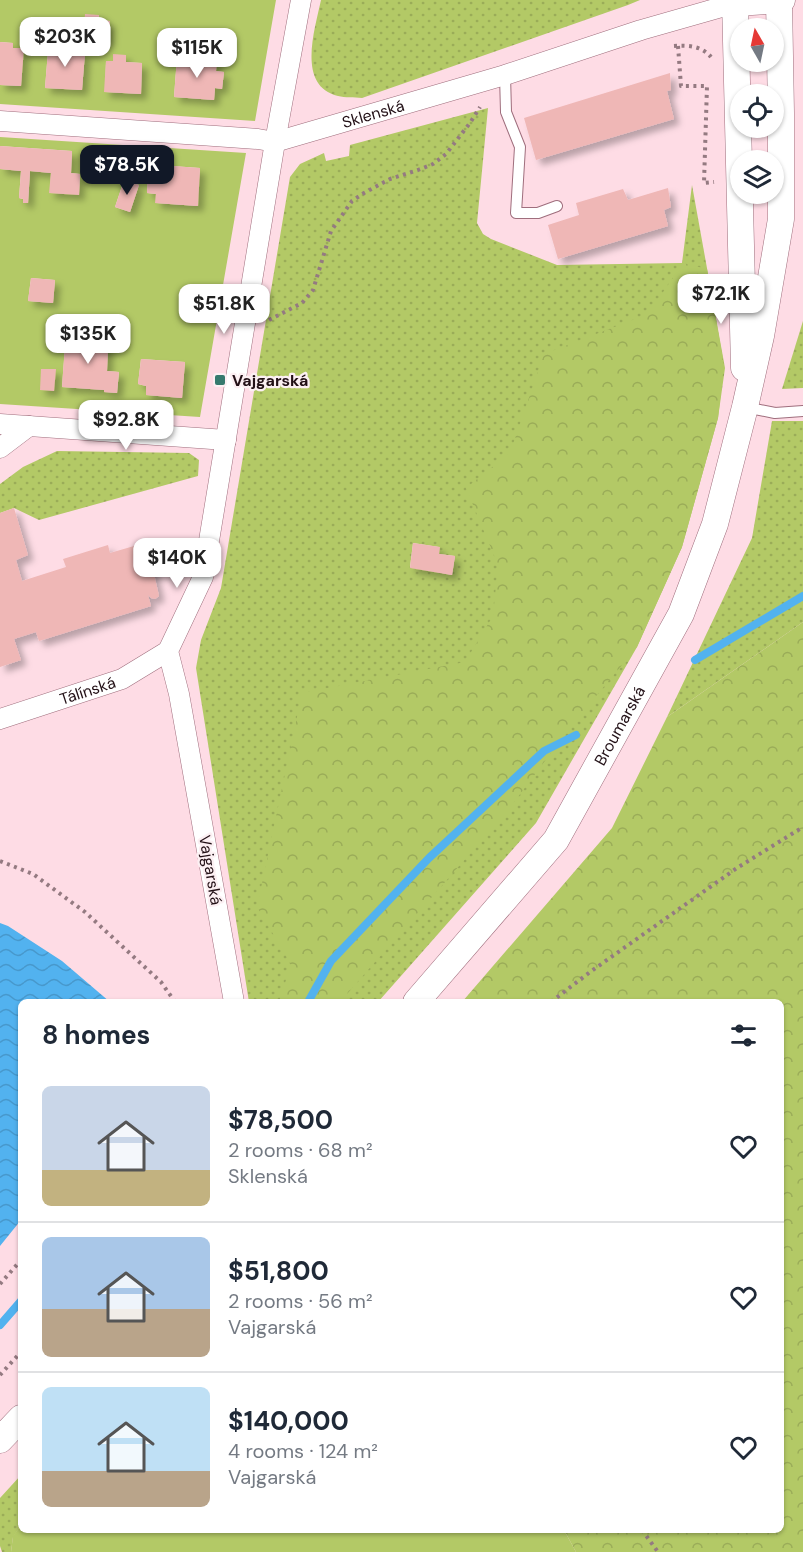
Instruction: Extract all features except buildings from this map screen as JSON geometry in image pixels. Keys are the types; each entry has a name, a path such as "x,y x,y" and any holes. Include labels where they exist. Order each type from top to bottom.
{"street":[{"path":"168,651 203,577 274,142 301,0"},
{"path":"737,1 780,0"},
{"name":"Broumarská","path":"419,999 556,840 681,614 715,524 761,336 781,219 780,0"},
{"name":"Sklenská","path":"0,121 274,142 505,75 737,1"},
{"name":"Broumarská","path":"737,1 745,407"},
{"path":"0,423 226,440"},
{"path":"0,448 29,426"},
{"name":"Tálínská","path":"0,719 122,679 168,651"},
{"name":"Vajgarská","path":"168,651 180,694 233,999"},
{"path":"0,1440 18,1421"}],"lane":[{"path":"505,75 506,112 520,147 516,213 538,213 557,206"},
{"path":"745,407 775,413 803,411"}],"path":[{"path":"678,46 681,86 707,86 704,183 720,182"},
{"path":"666,47 692,46 705,50 716,62"},
{"path":"263,323 302,303 313,290 331,231 352,201 390,179 433,164 446,154 470,123 481,104 470,107"},
{"path":"555,999 737,868 803,827"},
{"path":"0,861 33,874 85,912 161,982 173,999"},
{"path":"0,1284 18,1263"},
{"path":"0,1375 18,1355"},
{"path":"644,1533 658,1552"}],"green space":[{"path":"0,0 276,0 255,121 0,104 0,85 21,86 23,49 13,48 13,43 0,42","holes":["85,15 110,21 109,42 97,35 84,34","59,43 77,44 77,53 85,54 82,90 45,88 48,51 58,52","177,57 217,60 216,71 224,72 222,89 215,88 214,100 174,97","106,61 142,63 141,94 105,92"]},
{"path":"321,0 640,0 362,98 338,96 325,90 317,81 312,55"},
{"path":"488,108 477,223 483,234 491,239 557,265 682,263 692,185 725,368 718,418 682,547 637,647 536,823 381,999 249,999 196,668 201,640 221,588 290,177 300,164 324,153 326,161 349,156 350,145","holes":["413,543 439,547 439,554 455,556 452,575 410,567"]},
{"path":"0,137 246,153 200,417 0,404 0,169 21,171 19,198 23,199 23,203 28,203 30,171 51,173 50,193 79,194 80,174 71,173 72,151 0,146","holes":["158,165 200,168 197,206 156,203 156,194 147,193 148,174 158,174","124,180 139,185 130,212 115,207","31,278 55,280 53,303 28,301","68,336 107,339 107,371 119,372 117,393 62,387 65,346","141,359 185,362 182,398 146,395 146,386 138,384"]},
{"path":"683,263 707,269 724,365 718,418 682,547 637,647 571,726 509,809 343,999 280,999 291,964 257,907 302,693 465,662 493,616 498,565 466,488 510,453 544,354 648,314"},
{"path":"803,321 803,388 782,389"},
{"path":"772,421 803,421 803,622 667,717 752,538"},
{"path":"57,451 189,453 199,460 198,476 39,520 14,508 0,513 0,484 23,467"},
{"path":"803,622 803,1552 576,1552 566,1533 784,1533 784,999 465,999 612,828 667,717"},
{"path":"18,1478 18,1530 13,1537 11,1552 2,1552 0,1546 0,1498"},
{"path":"18,1529 18,1533 566,1533 576,1552 11,1552 13,1536"}],"water":[{"path":"0,923 62,961 106,999 18,999 18,1224 0,1246"}],"waterway":[{"path":"695,660 803,596"},
{"path":"310,999 331,961 429,858 544,751 576,735"},
{"path":"0,1325 18,1304"}],"place":[{"name":"Vajgarská","path":"220,380"}]}
